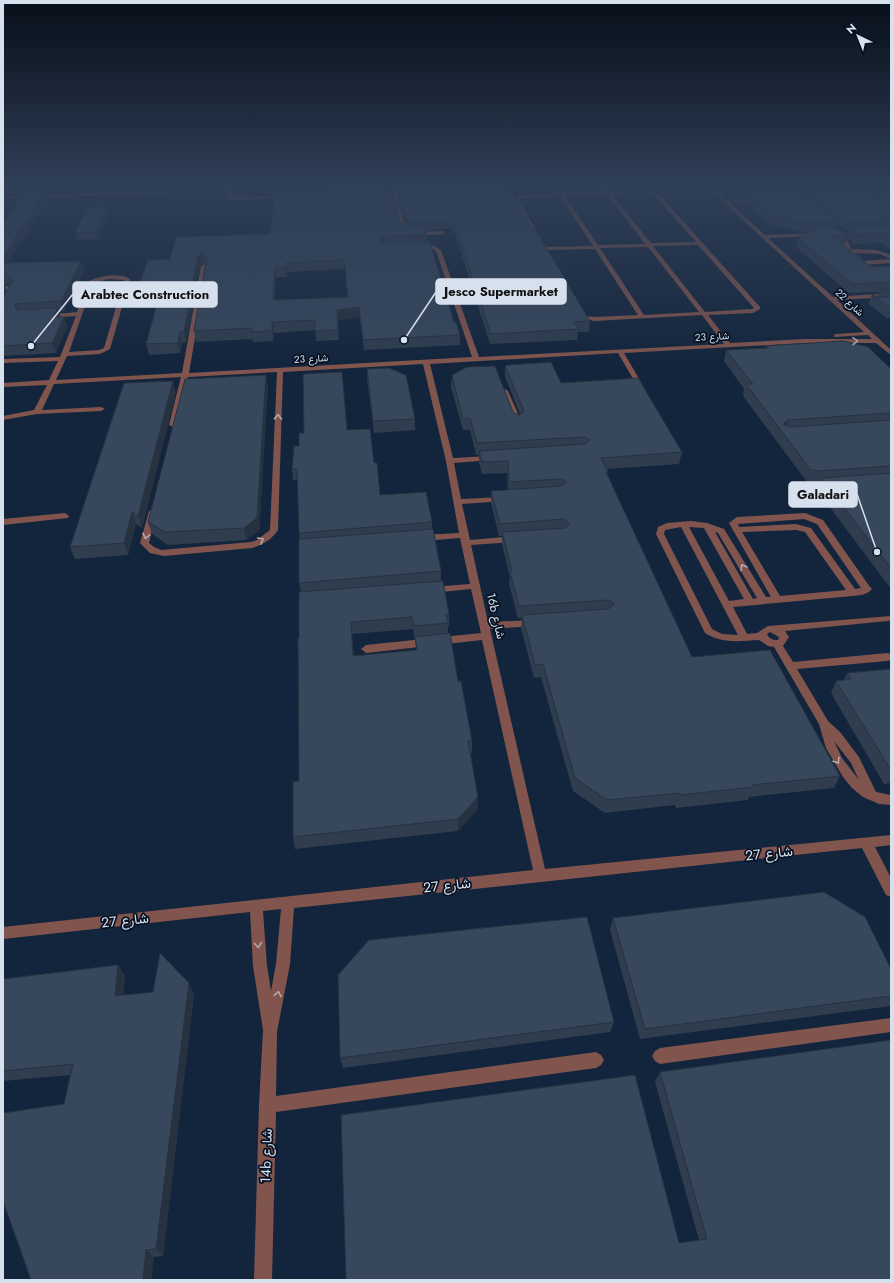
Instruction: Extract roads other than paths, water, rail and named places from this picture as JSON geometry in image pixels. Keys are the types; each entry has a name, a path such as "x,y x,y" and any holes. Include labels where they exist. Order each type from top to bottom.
{"street":[{"path":"543,245 584,317 594,319 753,311 758,308 702,245"},
{"path":"594,245 642,316"},
{"path":"650,245 728,345"},
{"path":"545,249 653,245"},
{"name":"شارع 22","path":"773,245 891,353"},
{"path":"848,245 849,250 857,257 864,263 876,269"},
{"path":"414,248 432,247 438,250 476,359"},
{"path":"849,250 883,252 890,256"},
{"path":"857,257 890,256"},
{"path":"864,263 891,261"},
{"path":"171,435 185,375 204,266"},
{"path":"3,361 64,356 100,352 107,349 127,279 107,278 92,281 64,356 37,412"},
{"path":"3,287 10,288 12,290 3,306"},
{"path":"833,299 891,295"},
{"path":"865,297 874,303"},
{"path":"44,316 80,314"},
{"name":"شارع 23","path":"805,341 870,333"},
{"name":"شارع 23","path":"3,385 476,359 493,361 620,351 805,341 878,341"},
{"path":"620,351 645,394"},
{"name":"16b شارع","path":"426,362 450,461 540,875"},
{"path":"154,501 144,544 154,552 242,547 260,542 270,535 274,530 280,370"},
{"path":"502,383 518,423"},
{"path":"3,426 5,418 37,412 101,409"},
{"path":"450,461 501,458"},
{"path":"810,487 839,485"},
{"path":"458,502 514,498"},
{"path":"3,522 65,516"},
{"path":"727,604 864,592 867,589 820,522 816,519 799,516 740,520 733,523 777,599"},
{"path":"684,525 744,637"},
{"path":"762,636 721,638 712,634 706,628 660,534 663,527 684,525 707,526 719,530 724,534 763,600"},
{"path":"707,526 750,602"},
{"path":"736,530 796,527 808,530 853,593"},
{"path":"416,538 524,539"},
{"path":"423,590 476,586"},
{"path":"762,636 764,630 888,618"},
{"path":"366,649 544,622"},
{"path":"762,636 767,642 777,644 782,643 784,637 778,631 773,629"},
{"path":"777,644 824,724 828,744 840,765 859,786 871,795 882,800 891,800"},
{"path":"790,666 887,657"},
{"name":"شارع 27","path":"3,933 540,875 891,840"},
{"path":"866,843 891,891"},
{"name":"14b شارع","path":"263,1280 270,1032 283,964 288,903"},
{"name":"14b شارع","path":"256,906 260,966 270,1032"},
{"path":"660,1056 891,1025"},
{"path":"267,1105 596,1060"}],"place":[{"name":"Jesco Supermarket","path":"404,340"},
{"name":"Arabtec Construction","path":"31,346"},
{"name":"Galadari","path":"877,552"}]}
